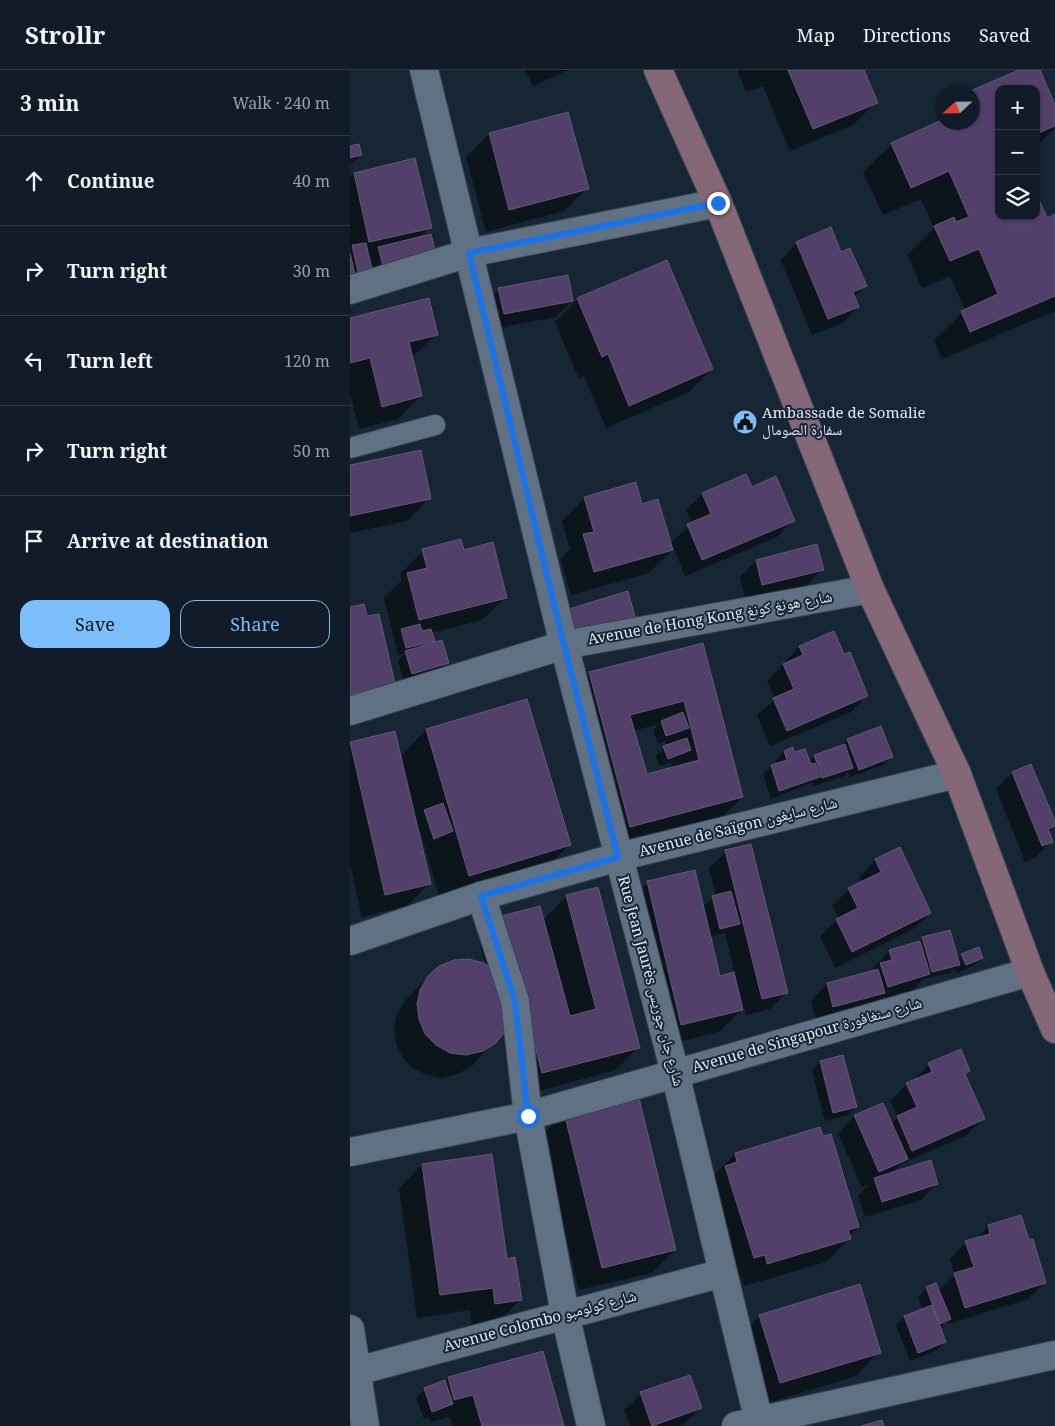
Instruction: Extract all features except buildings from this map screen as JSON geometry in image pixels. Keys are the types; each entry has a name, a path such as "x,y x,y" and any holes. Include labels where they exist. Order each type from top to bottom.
{"street":[{"name":"Rue Jean Jaurès شارع جان جوريس","path":"424,70 564,645 675,1073 723,1273 751,1424"},
{"path":"658,70 718,203 870,589 957,774 1030,972 1055,1029"},
{"path":"350,290 469,253 718,203"},
{"name":"Avenue de Hong Kong شارع هونغ كونغ","path":"350,711 564,645 870,589"},
{"name":"Avenue de Saïgon شارع سايغون","path":"350,941 481,896 618,857 957,774"},
{"path":"481,896 515,1001 528,1116 565,1314 591,1426"},
{"name":"Avenue de Singapour شارع سنغافورة","path":"350,1152 528,1116 1030,972"},
{"name":"Avenue Colombo شارع كولومبو","path":"357,1371 723,1273"},
{"path":"350,1329 365,1426"},
{"path":"751,1424 1055,1355"}],"lane":[{"path":"350,448 436,425"}],"place":[{"name":"Ambassade de Somalie سفارة الصومال","path":"745,422"}],"route":[{"path":"528,1116 515,1001 481,896 618,857 564,645 469,253 718,203"}]}
